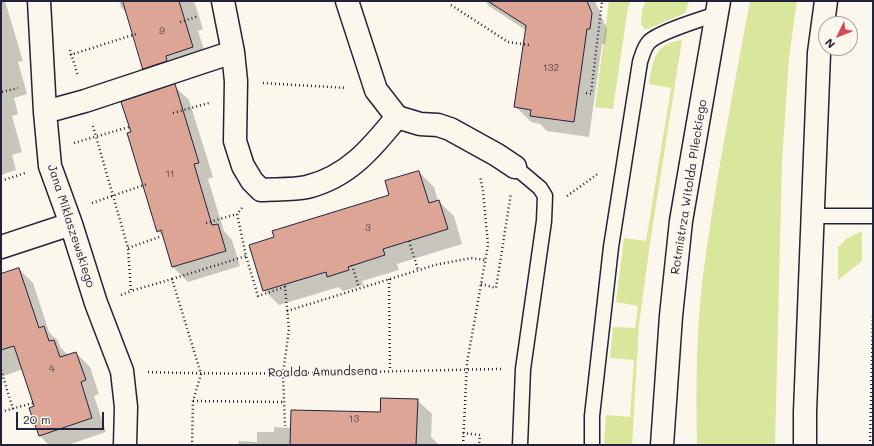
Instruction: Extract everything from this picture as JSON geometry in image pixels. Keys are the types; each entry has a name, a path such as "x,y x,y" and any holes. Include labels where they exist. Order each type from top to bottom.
{"street":[{"name":"Jana Miklaszewskiego","path":"39,1 45,112 50,166 71,224 96,303 122,371 126,407 125,445"},
{"path":"223,1 233,52 236,81 235,141 243,166 252,182 261,190 306,187 325,181 350,167 367,152 397,117"},
{"path":"347,1 376,90 397,117 420,124 438,125 450,129 472,140 515,167"},
{"path":"805,445 819,53 826,1"},
{"name":"Rotmistrza Witolda Pileckiego","path":"662,445 671,316 681,221 718,7"},
{"path":"45,112 233,52"},
{"path":"1,247 71,224"}],"lane":[{"path":"592,445 592,416 614,226 640,62 649,42 660,35 718,7"},
{"path":"515,167 540,188 545,196 524,369 520,445"},
{"path":"813,216 873,216"}],"path":[{"path":"451,1 451,5 508,42 529,45"},
{"path":"586,93 591,94 602,1"},
{"path":"180,22 196,17"},
{"path":"71,54 136,34"},
{"path":"69,48 128,248 131,292 246,256"},
{"path":"236,81 376,90"},
{"path":"173,113 189,108"},
{"path":"96,136 129,127"},
{"path":"463,445 466,370 488,245 483,191 472,140"},
{"path":"481,284 496,288 515,167"},
{"path":"545,203 564,198 601,171"},
{"path":"113,196 147,184"},
{"path":"206,223 237,214 244,205 261,190"},
{"path":"237,214 246,256 258,296 285,286 289,329 283,374 285,426"},
{"path":"128,248 162,236"},
{"path":"409,241 418,270"},
{"path":"287,311 435,265 471,258 485,260"},
{"path":"352,265 359,288"},
{"path":"172,279 201,374 194,401 192,445"},
{"path":"389,279 390,371"},
{"path":"870,445 873,313"},
{"name":"Roalda Amundsena","path":"122,371 201,374 283,374 524,369"},
{"path":"1,370 13,409"},
{"path":"194,401 284,402"},
{"path":"1,412 33,403"},
{"path":"463,434 480,435 479,445"}],"green space":[{"path":"609,1 631,1 628,7 613,109 595,107"},
{"path":"646,1 689,1 686,11 683,14 645,30 641,24 642,10"},
{"path":"750,1 797,1 789,57 782,162 775,445 697,445 697,360 703,276 719,172"},
{"path":"682,40 650,243 639,325 632,445 604,445 606,415 630,417 634,360 610,358 613,327 635,328 638,306 616,302 624,238 646,241 671,88 649,84 652,68 656,54 660,49 673,42"},
{"path":"862,231 862,261 838,280 838,247 846,239"}],"building":[{"path":"123,1 179,1 193,47 166,56 167,61 143,69"},
{"path":"488,1 587,1 592,13 590,29 587,29 574,122 530,116 531,110 514,107 526,26"},
{"path":"175,84 199,163 194,164 212,225 218,224 226,251 172,267 161,230 157,232 127,133 131,132 121,102"},
{"path":"419,171 429,203 439,200 448,229 383,249 385,255 348,267 349,270 327,277 326,272 263,291 249,245 274,237 272,231 389,195 385,181"},
{"path":"19,268 39,328 44,326 49,341 54,340 60,357 76,352 86,380 81,382 92,418 39,436 29,408 34,406 14,346 1,350 1,274"},
{"path":"381,398 418,399 416,445 290,445 291,410 380,412"}]}
